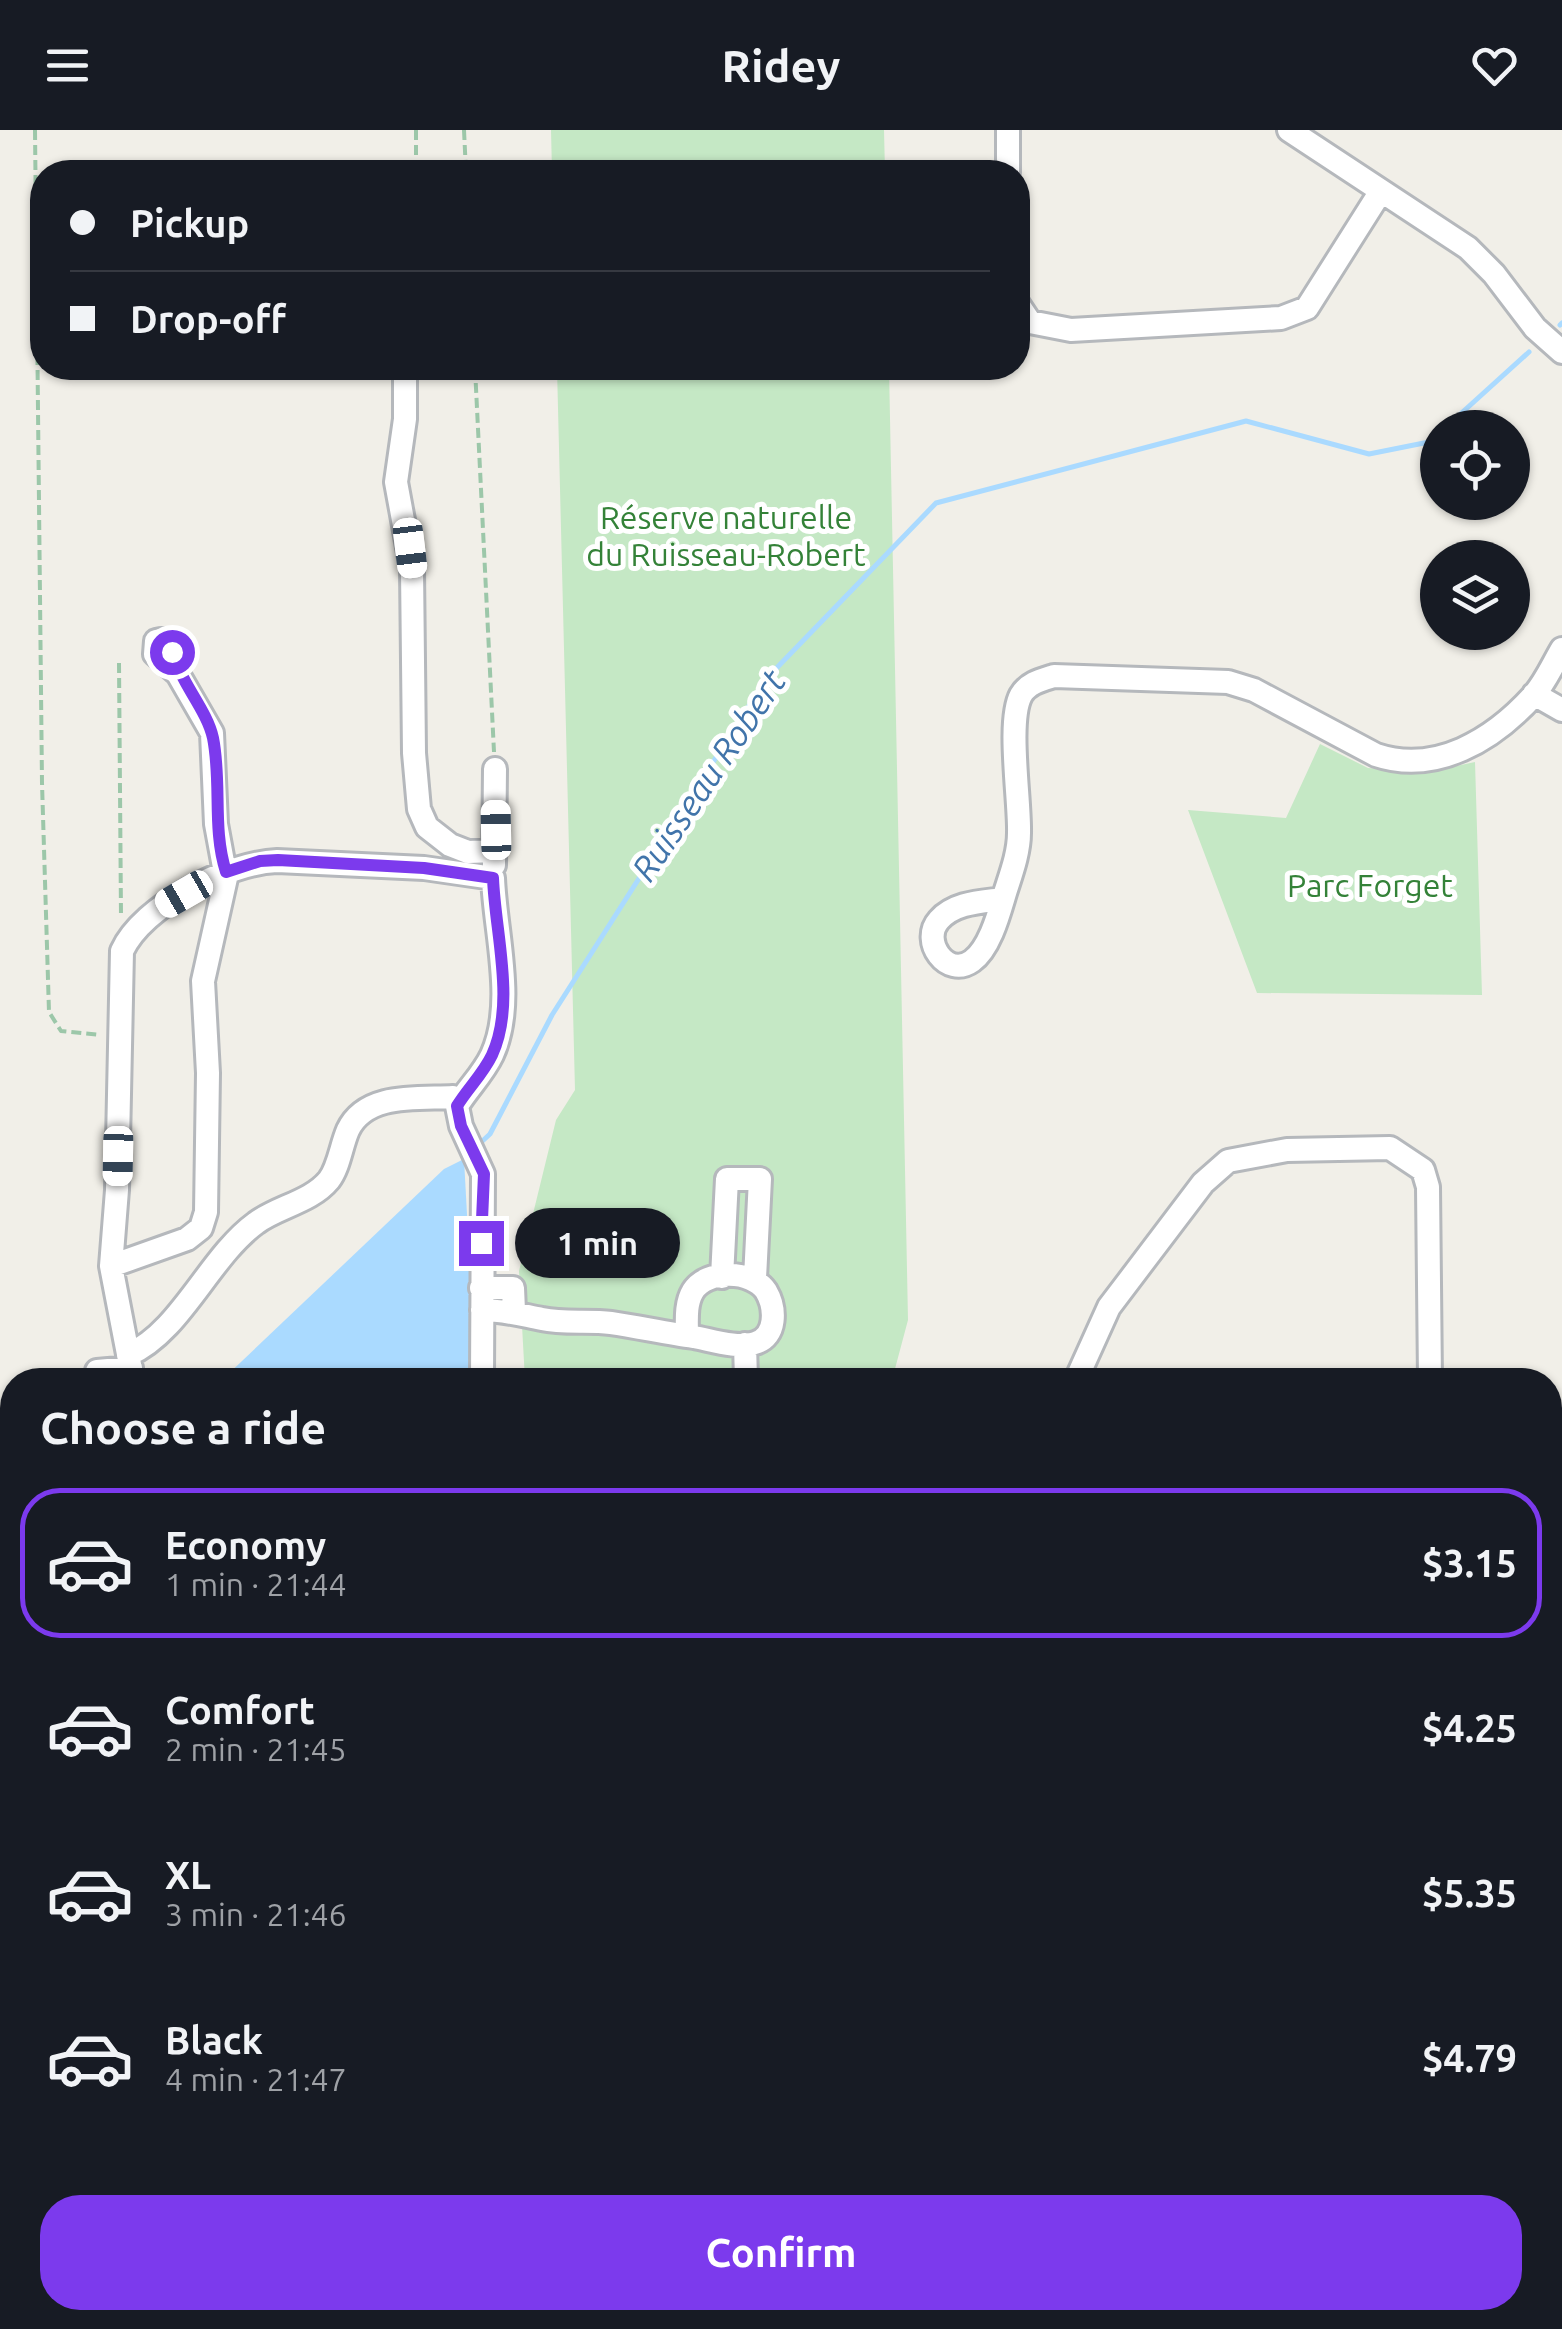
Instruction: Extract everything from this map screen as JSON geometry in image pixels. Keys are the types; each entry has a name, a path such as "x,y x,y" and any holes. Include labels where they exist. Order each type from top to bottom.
{"street":[{"path":"1008,130 1008,160"},
{"path":"1289,130 1468,248 1494,274 1535,328 1562,352"},
{"path":"1030,322 1071,330 1281,318 1307,308 1381,191"},
{"path":"405,380 405,419 396,482 410,548 414,601 417,798 427,827 460,862 493,878"},
{"path":"1004,899 1020,838 1015,711 1022,691 1036,682 1054,676 1228,682 1254,690 1376,755 1396,762 1432,761 1485,738 1534,694 1562,650"},
{"path":"110,1266 186,1239 196,1234 204,1222 208,1072 204,967 224,898 226,872 216,824 212,733 178,674"},
{"path":"1534,694 1562,710"},
{"path":"482,1368 484,1182 457,1114 460,1100 486,1066 500,1029 502,987 493,878 495,769"},
{"path":"130,1368 110,1266 117,1190 120,964 128,938 158,910 226,872 260,861 424,868 494,852"},
{"path":"130,1368 253,1225 326,1183 349,1128 362,1114 402,1098 460,1100"},
{"path":"1081,1368 1109,1307 1203,1182 1228,1161 1286,1150 1390,1148 1423,1170 1428,1187 1430,1368"},
{"path":"482,1299 513,1288 514,1311 544,1320 610,1323 745,1344 764,1338 772,1326 771,1304 755,1278 760,1179 728,1178 722,1276"},
{"path":"687,1336 690,1295 700,1284 722,1276 755,1278"},
{"path":"745,1344 746,1368"}],"path":[{"path":"35,130 35,160"},
{"path":"416,130 416,160"},
{"path":"464,130 465,160"},
{"path":"38,380 49,1012 60,1031 119,1035"},
{"path":"476,380 495,769"},
{"path":"119,663 120,921 128,938"}],"green space":[{"path":"551,130 884,130 885,160 552,160"},
{"name":"Réserve naturelle du Ruisseau-Robert","path":"557,380 889,380 908,1320 895,1368 524,1368 519,1271 556,1120 575,1090"},
{"name":"Parc Forget","path":"1320,744 1368,768 1428,772 1475,762 1482,995 1257,993 1188,810 1286,818"}],"water":[{"path":"464,1159 475,1368 235,1368 444,1169"}],"waterway":[{"name":"Ruisseau Robert","path":"1465,410 1529,352"},
{"name":"Ruisseau Robert","path":"476,1147 490,1134 552,1015 766,679 936,503 1246,421 1369,454 1420,444"}],"route":[{"path":"172,652 178,674 212,733 216,824 226,872 260,861 278,860 424,868 493,878 502,987 500,1029 486,1066 457,1106 461,1126 484,1174 481,1243"}]}
